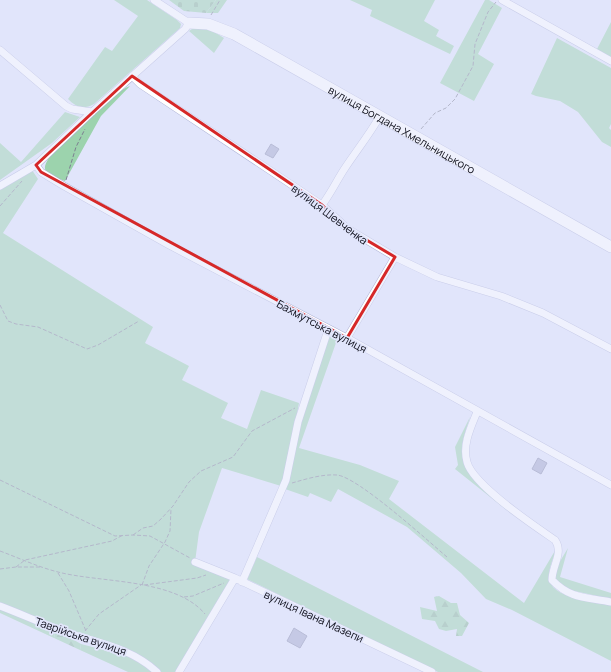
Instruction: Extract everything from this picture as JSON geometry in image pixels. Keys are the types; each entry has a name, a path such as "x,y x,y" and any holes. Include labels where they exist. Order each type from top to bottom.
{"street":[{"path":"0,186 36,165 89,114 189,23 154,0"},
{"path":"502,0 611,61"},
{"name":"вулиця Богдана Хмельницького","path":"189,23 208,24 234,34 611,247"},
{"path":"0,50 66,106 89,114"},
{"name":"вулиця Шевченка","path":"132,76 140,84 322,205 348,229 394,257 436,277 501,296 544,312 611,349"},
{"path":"322,205 335,186 344,168 365,142 380,116"},
{"name":"Бахмутська вулиця","path":"36,165 41,172 64,186 328,330 347,338 477,412 611,485"},
{"path":"347,338 394,257"},
{"path":"179,672 208,625 239,580 284,485 289,468 293,442 304,402 328,330"},
{"path":"477,412 470,429 466,448 466,460 469,468 498,497 554,540 559,546 559,551 552,573 552,580 559,587 565,592 611,602"},
{"name":"вулиця Івана Мазепи","path":"195,562 239,580 432,672"},
{"name":"Таврійська вулиця","path":"0,606 84,634 92,640 128,652 144,660 157,672"}],"path":[{"path":"208,24 212,12 220,0"},
{"path":"414,135 435,113 446,108 455,99 473,66 475,44 488,12 497,0"},
{"path":"64,186 76,147 85,129 89,114"},
{"path":"0,208 22,182"},
{"path":"0,305 8,321 16,324 38,327 87,349 98,345 138,321"},
{"path":"133,535 143,528 153,526 171,508 189,482 201,471 233,457 252,431 304,402"},
{"path":"284,485 314,477 338,475 352,480 387,506 447,557"},
{"path":"0,480 115,536 150,536 195,562"},
{"path":"142,585 149,566 164,544 170,531 171,508"},
{"path":"16,567 25,560 112,541 124,535"},
{"path":"0,551 58,572 142,585 183,598 197,605 205,614 208,625"},
{"path":"0,569 16,567 43,567"},
{"path":"84,634 99,614 142,585 196,578 218,571"},
{"path":"58,572 69,591 84,634 92,640"},
{"path":"183,598 239,580"}],"highlighted area":[{"path":"132,76 322,205 348,229 395,257 347,338 41,172 36,165"}],"green space":[{"path":"114,0 147,0 177,20 181,24 180,28 94,104 86,107 80,107 68,99 105,47 112,51 138,16"},
{"path":"169,0 216,0 206,13 184,11"},
{"path":"216,0 227,0 218,13 206,13"},
{"path":"350,0 435,0 424,21 439,30 436,36 454,46 450,54 370,16 372,10"},
{"path":"485,0 489,0 502,8 478,54 494,64 474,101 440,83"},
{"path":"611,22 611,58 597,49"},
{"path":"195,27 208,28 224,38 214,53 189,31"},
{"path":"557,38 611,68 611,124 609,128 611,130 611,147 602,142 578,112 560,101 531,94"},
{"path":"130,86 101,116 65,181 49,175 46,172 45,165 52,154 112,97"},
{"path":"65,112 80,117 52,143 0,180 0,143 21,162"},
{"path":"32,170 38,179 3,233 153,327 145,343 189,366 182,380 228,403 221,418 247,429 261,390 299,403 288,465 281,486 222,468 199,532 195,562 233,579 176,672 159,672 145,659 0,604 0,188"},
{"path":"329,336 337,340 299,448 360,465 399,481 389,499 524,603 556,549 549,573 550,582 555,588 572,597 611,604 611,661 512,610 486,599 461,573 407,527 338,489 331,502 310,493 308,497 285,489 297,435"},
{"path":"470,417 462,444 464,462 468,471 474,480 490,496 514,516 455,469 458,465 455,447"},
{"path":"568,548 560,577 611,593 611,599 565,589 555,578 559,563"},
{"path":"257,557 483,672 438,672 247,579"},
{"path":"439,596 451,603 457,603 460,615 469,623 462,636 456,636 457,629 446,631 439,629 435,621 422,619 420,607 437,611 434,597"},
{"path":"0,607 55,633 54,638 0,613"},
{"path":"55,633 67,636 81,644 80,650 54,638"},
{"path":"81,644 131,657 153,672 128,672 80,650"}],"building":[{"path":"271,144 279,149 273,158 265,154"},
{"path":"538,458 547,463 541,474 532,469"},
{"path":"294,628 307,636 300,648 287,641"}]}
